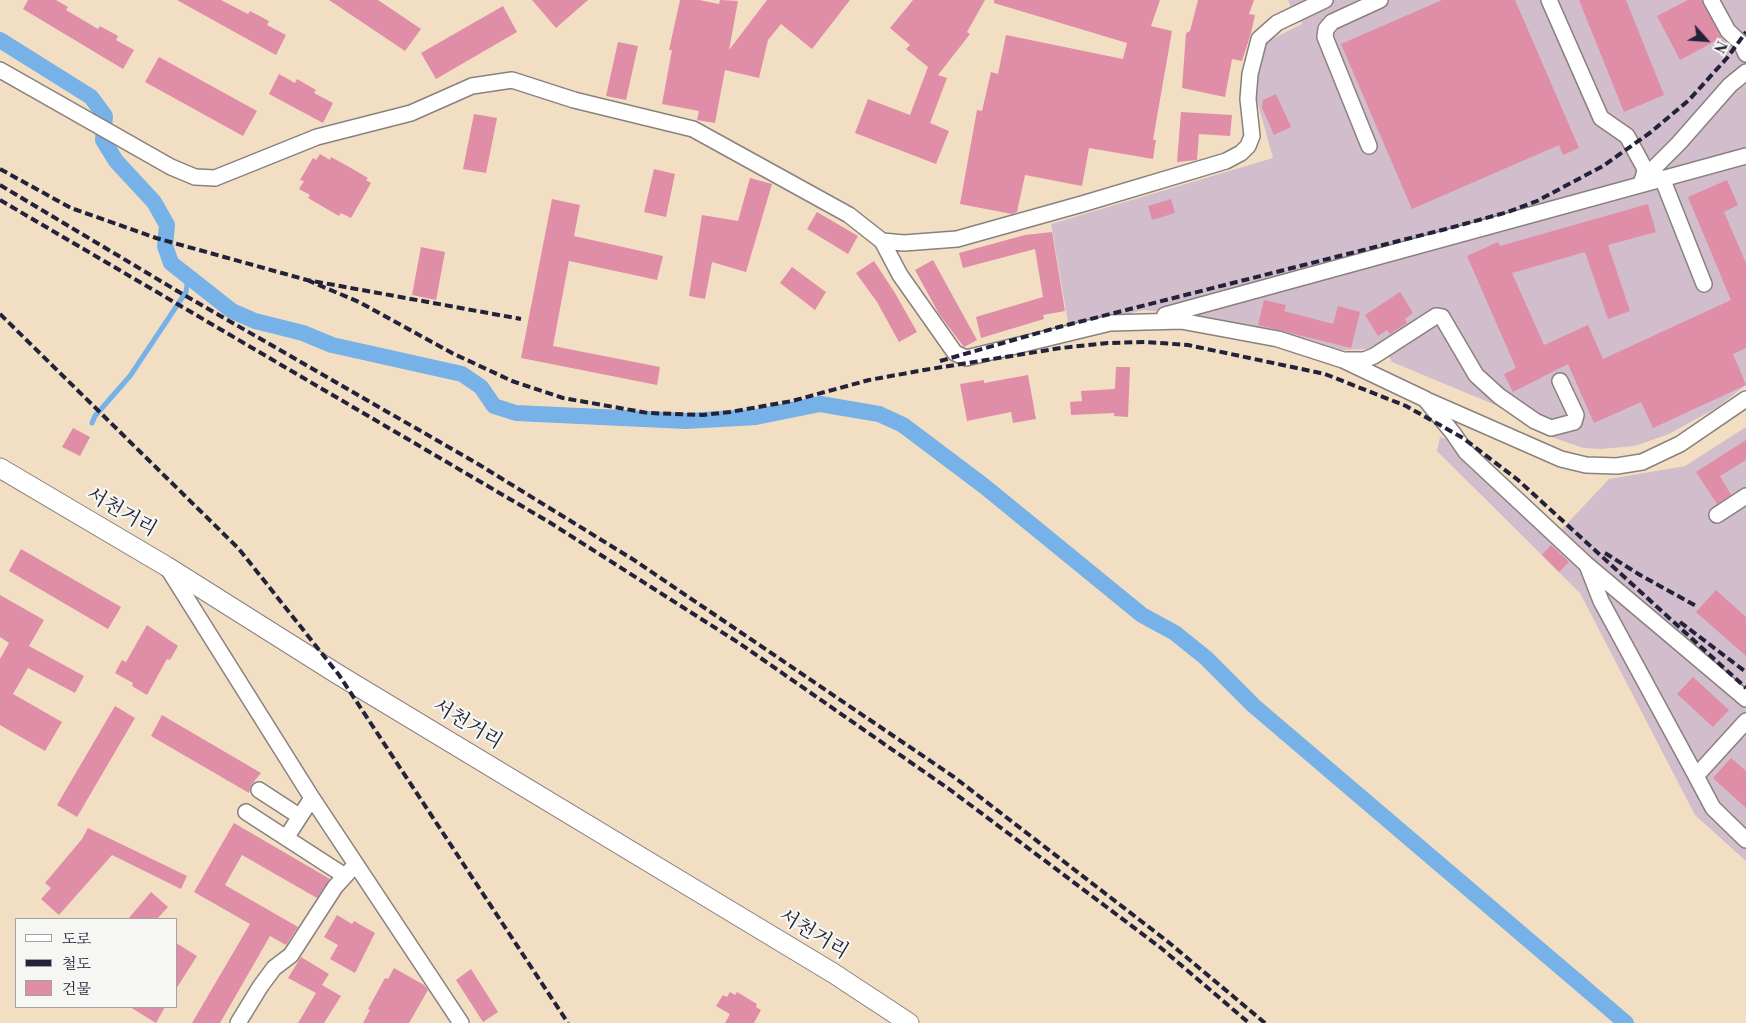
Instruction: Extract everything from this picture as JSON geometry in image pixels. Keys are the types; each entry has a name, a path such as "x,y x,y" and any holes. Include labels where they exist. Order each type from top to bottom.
{"main road":[{"name":"서천거리","path":"0,468 166,566 339,675 833,973 909,1023"}],"street":[{"path":"882,240 904,242 957,239 1226,160 1241,153 1248,146 1252,136 1248,99 1250,74 1259,39 1277,24 1325,0"},
{"path":"1369,146 1325,36 1326,29 1332,22 1380,0"},
{"path":"1549,0 1601,118 1627,136 1645,169 1640,182"},
{"path":"1711,0 1728,31 1741,43 1746,54"},
{"path":"0,70 171,167 196,177 216,178 317,137 411,113 472,86 512,80 574,100 693,128 849,215 882,240 900,275 955,353 966,358 1110,323 1191,322 1278,339 1343,360 1560,459 1586,465 1609,466 1642,462 1680,444 1746,399"},
{"path":"1640,182 1679,143 1730,85 1746,72"},
{"path":"1142,322 1640,182 1746,156"},
{"path":"1662,178 1704,284"},
{"path":"1343,360 1364,360 1374,356 1436,316 1442,317 1476,375 1499,396 1535,421 1550,428 1574,422 1576,416 1560,382"},
{"path":"1425,399 1454,433 1466,452 1586,564 1746,699"},
{"path":"1717,516 1746,496"},
{"path":"1586,564 1601,601 1713,808 1746,840"},
{"path":"166,566 312,798 461,1023"},
{"path":"1696,776 1746,721"},
{"path":"259,790 299,816"},
{"path":"286,838 312,798"},
{"path":"261,822 274,800"},
{"path":"246,812 345,876"},
{"path":"238,1023 274,968 291,955 330,894 356,864"}],"shaded area":[{"path":"1288,0 1746,0 1746,385 1718,407 1669,434 1635,446 1600,449 1583,448 1543,434 1505,409 1392,362 1381,342 1367,349 1343,350 1199,316 1144,310 1069,328 1051,224 1273,158 1254,90 1266,42 1302,24 1296,8 1291,8"},
{"path":"1746,427 1746,861 1695,815 1580,593 1437,451 1440,437 1473,447 1562,529 1609,479 1685,466"}],"building":[{"path":"28,0 56,0 68,7 66,10 98,29 100,26 118,36 116,40 134,50 123,69 23,9"},
{"path":"177,0 221,0 248,14 250,11 269,21 267,25 286,35 276,55"},
{"path":"329,0 378,0 421,29 405,51"},
{"path":"532,0 588,0 556,28"},
{"path":"680,0 699,0 719,4 720,0 738,1 729,50 767,0 850,0 812,49 781,24 768,40 759,78 725,70 715,123 697,120 699,111 662,104 672,50 669,50"},
{"path":"913,0 985,0 967,32 970,34 938,75 947,78 930,123 949,131 936,164 855,133 868,99 910,115 928,67 906,49 910,45 890,28"},
{"path":"994,0 1160,0 1151,26 1172,31 1153,140 1156,140 1153,159 1089,148 1082,186 1025,175 1017,212 1012,214 960,204 977,110 982,111 991,72 998,74 1006,35 1123,59 1127,43 994,3"},
{"path":"1198,0 1254,0 1249,14 1255,15 1251,33 1242,61 1232,59 1225,97 1182,88 1186,33 1190,31"},
{"path":"1442,0 1515,0 1579,148 1563,155 1559,145 1412,209 1341,44"},
{"path":"1579,0 1626,0 1664,95 1624,112"},
{"path":"1688,0 1702,0 1721,38 1680,60 1657,16"},
{"path":"503,6 517,32 436,79 421,53"},
{"path":"618,42 638,46 626,100 606,96"},
{"path":"159,57 257,111 243,136 145,82"},
{"path":"279,74 295,83 297,79 316,90 314,93 333,103 323,123 269,94"},
{"path":"1276,94 1291,127 1274,135 1262,108 1263,100"},
{"path":"1181,112 1232,115 1230,136 1199,134 1197,160 1177,162"},
{"path":"474,114 497,118 486,173 463,169"},
{"path":"320,154 330,160 331,157 351,168 368,178 366,180 371,183 351,218 341,213 339,216 308,198 310,195 299,189 304,181 300,180 313,158 316,160"},
{"path":"654,169 675,174 666,217 644,212"},
{"path":"750,178 772,184 746,272 712,262 705,299 689,296 702,215 738,221"},
{"path":"1727,180 1738,205 1724,212 1746,263 1746,348 1733,354 1746,385 1653,428 1641,402 1594,423 1568,364 1513,392 1504,374 1516,368 1467,256 1498,242 1500,246 1648,204 1656,232 1608,245 1630,311 1608,319 1585,252 1512,273 1544,345 1588,325 1603,359 1731,300 1688,197"},
{"path":"552,199 580,205 574,236 663,256 657,280 569,261 553,346 660,367 657,385 521,358"},
{"path":"1171,199 1175,213 1152,220 1148,206"},
{"path":"817,212 858,236 848,254 807,229"},
{"path":"1052,232 1065,311 1043,315 1044,319 981,338 976,317 1043,297 1035,249 963,268 959,253 1025,235"},
{"path":"421,247 445,252 436,300 412,295"},
{"path":"933,260 977,340 964,347 939,314 915,270"},
{"path":"874,261 917,332 899,342 877,302 856,273"},
{"path":"792,267 826,292 815,310 780,283"},
{"path":"1400,292 1413,313 1405,319 1407,323 1390,334 1387,330 1378,336 1365,315"},
{"path":"1264,300 1286,305 1284,311 1333,324 1338,306 1360,312 1351,348 1258,325"},
{"path":"1116,367 1130,367 1128,417 1114,416 1114,413 1071,415 1070,402 1082,401 1081,391 1115,389"},
{"path":"1028,375 1036,419 1013,423 1011,412 967,421 960,384 984,380 984,383"},
{"path":"73,428 90,437 80,456 62,447"},
{"path":"1746,440 1746,460 1720,476 1731,495 1717,504 1696,472"},
{"path":"1551,545 1569,562 1559,572 1542,555"},
{"path":"21,549 121,607 108,629 9,571"},
{"path":"1716,590 1746,617 1746,656 1696,612"},
{"path":"0,595 44,620 29,646 84,676 75,693 28,668 13,694 62,722 45,751 0,725 0,659 9,643 0,637"},
{"path":"147,625 178,646 170,660 167,659 147,695 132,686 133,683 115,673 122,660 126,662"},
{"path":"1693,677 1729,710 1713,727 1677,694"},
{"path":"115,706 135,718 77,817 57,805"},
{"path":"162,715 261,773 251,785 249,793 151,736"},
{"path":"1731,758 1746,771 1746,808 1713,778"},
{"path":"234,823 330,879 317,898 242,855 225,885 298,927 286,945 270,936 220,1023 192,1023 250,924 194,892"},
{"path":"88,828 187,876 181,889 112,855 59,915 41,899 51,888 45,883 82,839"},
{"path":"151,892 168,907 158,918 129,918"},
{"path":"337,915 352,924 354,921 375,933 355,973 330,959 338,945 324,937"},
{"path":"178,944 197,956 178,986"},
{"path":"301,957 329,974 322,985 341,996 324,1023 298,1023 316,993 288,978"},
{"path":"394,968 424,985 428,990 409,1023 363,1023 370,1010 368,1009 385,978 388,979"},
{"path":"471,969 498,1012 483,1022 456,980"},
{"path":"730,992 735,995 737,992 757,1004 756,1007 761,1010 754,1023 725,1023 730,1014 716,1006 723,995 727,997"},
{"path":"132,1008 164,1008 156,1023"}],"waterway":[{"path":"0,40 91,97 105,116 103,140 116,161 154,202 167,225 165,246 171,263 232,311 255,321 303,333 332,345 462,374 481,387 494,406 516,413 686,421 756,417 820,404 879,414 903,425 984,486 1142,615 1175,633 1206,658 1254,706 1626,1023"},
{"path":"92,423 95,416 130,376 186,292 188,277"}],"railway":[{"path":"940,361 1059,327 1446,229 1508,212 1537,201 1603,166 1651,132 1689,100 1727,58 1746,32"},
{"path":"0,169 71,208 156,238 307,280 521,319"},
{"path":"0,185 179,292 478,464 634,560 954,777 1167,941 1265,1023"},
{"path":"0,200 549,522 739,643 949,789 1161,948 1249,1023"},
{"path":"307,280 359,302 452,353 512,381 563,398 648,413 703,415 730,412 792,401 869,380 1061,348 1108,343 1146,342 1188,345 1325,374 1406,406 1463,438 1518,480 1746,688"},
{"path":"0,314 239,549 339,675 568,1023"},
{"path":"1605,553 1698,607"},
{"path":"1680,622 1746,672"}]}
